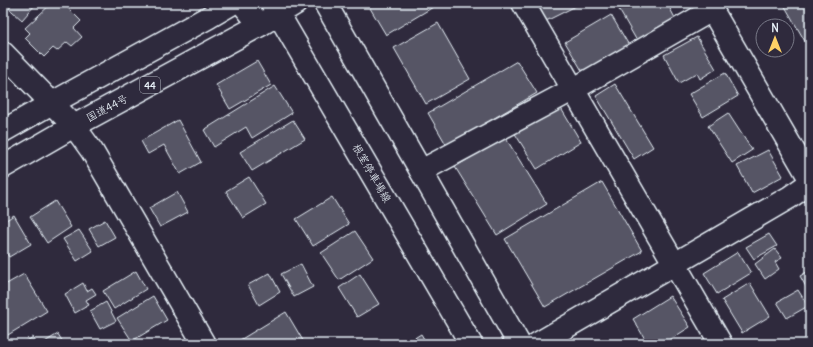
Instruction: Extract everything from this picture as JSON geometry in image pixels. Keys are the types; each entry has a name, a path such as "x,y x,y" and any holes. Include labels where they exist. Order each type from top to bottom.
{"main road":[{"path":"3,131 233,3"},
{"name":"根室停車場線","path":"242,3 277,11 471,344"},
{"path":"325,3 422,171 519,344"},
{"path":"523,3 721,344"},
{"path":"422,171 574,89 710,7 810,179"},
{"name":"国道44号","path":"3,168 277,11"},
{"path":"3,54 74,126 92,151 204,344"},
{"path":"537,344 790,198 810,183"}],"building":[{"path":"3,3 32,3 35,5 22,20"},
{"path":"52,3 55,3 58,6 63,3 81,21 74,28 82,37 72,46 67,42 57,51 53,48 44,57 25,38 30,33 25,28"},
{"path":"367,3 440,3 386,35"},
{"path":"537,3 582,3 546,21"},
{"path":"626,3 667,3 675,18 637,41 618,8"},
{"path":"783,3 810,3 810,50 795,24 795,18 792,18"},
{"path":"611,15 630,47 584,74 565,42"},
{"path":"438,23 470,79 426,104 394,48"},
{"path":"697,37 716,69 700,79 697,73 679,83 664,55"},
{"path":"257,61 271,85 230,109 216,85"},
{"path":"517,61 537,93 447,146 428,113"},
{"path":"725,73 738,96 703,117 689,94"},
{"path":"615,84 653,147 634,159 596,96"},
{"path":"275,86 292,113 252,138 246,127 214,147 204,130"},
{"path":"559,105 581,142 537,169 514,132"},
{"path":"728,113 752,150 732,163 708,126"},
{"path":"178,120 201,162 180,174 164,145 148,154 141,141"},
{"path":"293,120 305,139 252,171 240,152"},
{"path":"505,137 547,204 497,235 455,167"},
{"path":"768,150 783,176 752,193 737,166"},
{"path":"249,177 266,204 243,218 226,191"},
{"path":"602,182 642,251 545,307 505,239"},
{"path":"177,192 188,212 160,227 149,208"},
{"path":"332,197 349,224 313,246 296,219"},
{"path":"55,201 71,227 47,243 30,217"},
{"path":"14,215 31,244 9,257 3,248 3,222"},
{"path":"105,220 115,237 99,246 89,229"},
{"path":"79,230 93,251 77,261 63,239"},
{"path":"355,231 373,258 339,280 321,253"},
{"path":"769,234 777,246 754,259 746,247"},
{"path":"775,249 782,258 775,262 779,269 765,279 755,264"},
{"path":"738,252 751,273 717,294 704,273"},
{"path":"301,264 313,287 294,297 281,274"},
{"path":"810,270 810,294 800,276"},
{"path":"136,271 146,289 114,309 103,291"},
{"path":"270,273 280,292 259,305 248,285"},
{"path":"24,274 47,311 3,338 3,286"},
{"path":"360,274 379,304 357,317 339,288"},
{"path":"83,283 87,291 92,288 96,294 86,300 89,305 75,313 65,294"},
{"path":"750,283 770,316 742,333 722,300"},
{"path":"798,290 808,306 787,318 777,302"},
{"path":"153,296 167,320 132,341 117,318"},
{"path":"670,296 690,327 663,344 648,344 633,319"},
{"path":"106,302 116,321 100,329 90,311"},
{"path":"286,312 305,344 243,344 240,340"},
{"path":"58,334 64,344 43,344 43,343"},
{"path":"421,334 427,344 405,344"},
{"path":"33,337 37,344 22,344"},
{"path":"623,339 625,344 614,344"}]}
